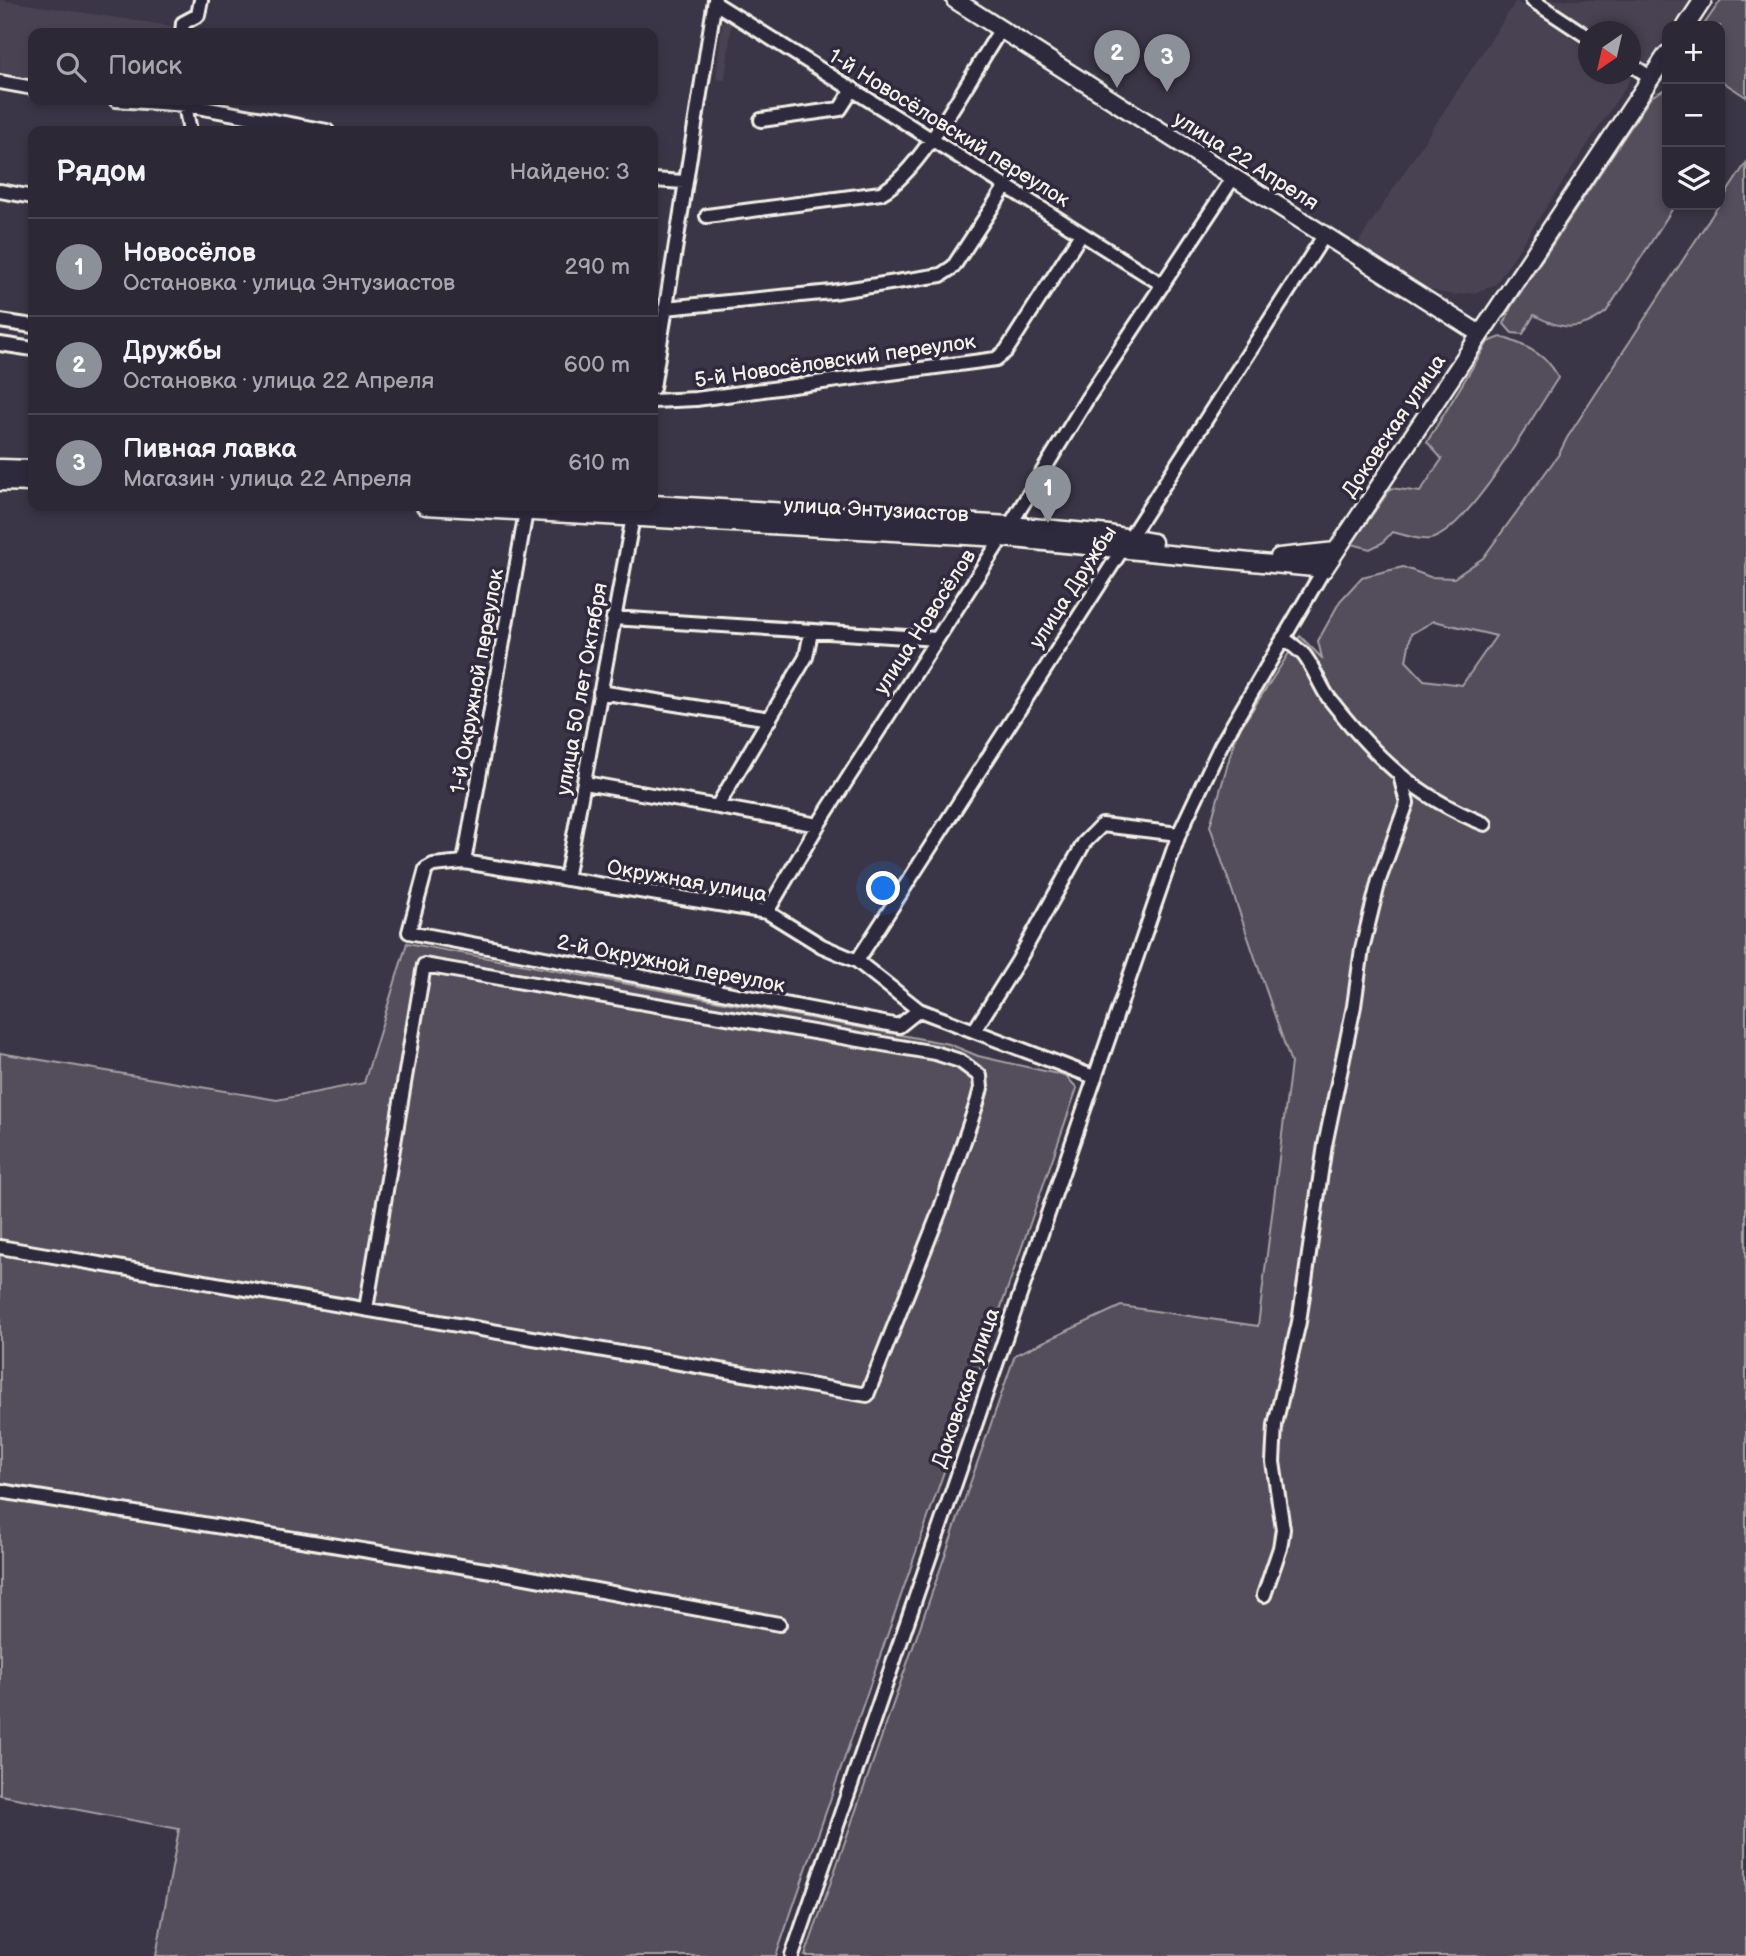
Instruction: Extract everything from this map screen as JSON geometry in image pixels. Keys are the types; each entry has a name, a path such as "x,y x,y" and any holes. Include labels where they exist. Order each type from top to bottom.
{"main road":[{"name":"улица 22 Апреля","path":"955,0 1480,334"},
{"path":"1689,21 1703,0"},
{"name":"Доковская улица","path":"1324,569 1662,62"},
{"path":"0,468 28,469"},
{"path":"0,481 28,483"},
{"name":"улица Энтузиастов","path":"658,503 1289,558 1336,551"},
{"name":"улица Энтузиастов","path":"633,511 1006,532"},
{"name":"улица Энтузиастов","path":"1123,544 1324,569"}],"street":[{"path":"182,28 183,23 198,15 201,0"},
{"path":"1532,0 1578,30"},
{"path":"658,354 715,1"},
{"name":"1-й Новосёловский переулок","path":"715,1 1163,285"},
{"path":"706,216 881,194 895,186 930,139 1001,29"},
{"path":"1641,71 1652,78"},
{"path":"0,82 28,87"},
{"path":"761,120 840,108 853,89"},
{"path":"186,105 189,126"},
{"path":"199,105 287,126"},
{"name":"улица Новосёлов","path":"767,912 818,825 1006,532 1087,399 1233,178"},
{"path":"658,180 684,182"},
{"path":"665,307 832,292 941,275 953,267 1006,186"},
{"path":"0,191 28,196"},
{"name":"5-й Новосёловский переулок","path":"658,401 696,399 996,359 1006,351 1081,234"},
{"name":"улица Дружбы","path":"857,961 1123,544 1324,236"},
{"path":"0,321 28,325"},
{"path":"0,344 28,348"},
{"name":"1-й Окружной переулок","path":"464,862 526,511"},
{"name":"улица 50 лет Октября","path":"566,879 586,783 633,511"},
{"name":"Доковская улица","path":"792,1956 1179,834 1221,745 1324,569"},
{"path":"613,618 937,639"},
{"path":"718,805 806,657 811,632"},
{"path":"1283,638 1303,655 1325,692 1358,736 1400,775 1447,809 1485,824"},
{"path":"600,692 770,719"},
{"path":"1264,1595 1280,1548 1283,1529 1273,1462 1275,1425 1299,1322 1325,1144 1354,1006 1362,949 1379,880 1407,803 1400,775"},
{"path":"586,783 818,825"},
{"path":"974,1031 1018,961 1084,843 1102,825 1179,834"},
{"name":"Окружная улица","path":"410,932 426,869 433,865 464,862 767,912 822,946 857,961 919,1010 1094,1077"},
{"name":"2-й Окружной переулок","path":"410,932 899,1026 919,1010"},
{"path":"0,1247 867,1395 941,1208 977,1104 981,1088 980,1076 960,1061 935,1053 424,965 366,1309"},
{"path":"0,1490 504,1573 779,1624"}],"shaded area":[{"path":"0,0 171,26 28,28 28,81 0,77"},
{"path":"1539,0 1691,0 1676,21 1662,21 1662,42 1647,64 1641,61 1641,21 1578,23"},
{"path":"1721,0 1746,0 1746,97 1725,83 1725,21 1706,21"},
{"path":"1516,1 1578,42 1578,84 1627,84 1496,284 1477,292 1455,295 1438,292 1422,286 1356,246"},
{"path":"723,18 732,19 725,80 716,79"},
{"path":"1662,91 1662,210 1672,210 1606,312 1588,323 1571,327 1553,324 1534,315 1523,334 1512,333 1504,324 1511,307 1651,97"},
{"path":"1746,163 1746,1956 805,1956 1015,1355 1121,1306 1258,1326 1291,1063 1210,826 1236,735 1300,636 1322,658 1318,641 1340,601 1362,577 1403,567 1430,577 1454,578 1483,558 1559,454 1715,210 1725,210 1725,195","holes":["1434,621 1496,636 1462,685 1424,680 1406,661 1411,634"]},
{"path":"1501,337 1527,347 1542,357 1558,378 1499,469 1481,494 1445,532 1426,539 1392,532 1382,543 1370,549 1352,544 1391,488 1420,492 1442,459 1427,442 1488,342"},
{"path":"407,943 949,1044 978,1056 1066,1076 1077,1088 776,1956 156,1956 179,1829 0,1795 0,1053 277,1100 364,1083"}],"place":[{"name":"Дружбы","path":"1117,88"},
{"name":"Пивная лавка","path":"1167,92"},
{"name":"Новосёлов","path":"1048,523"}]}
